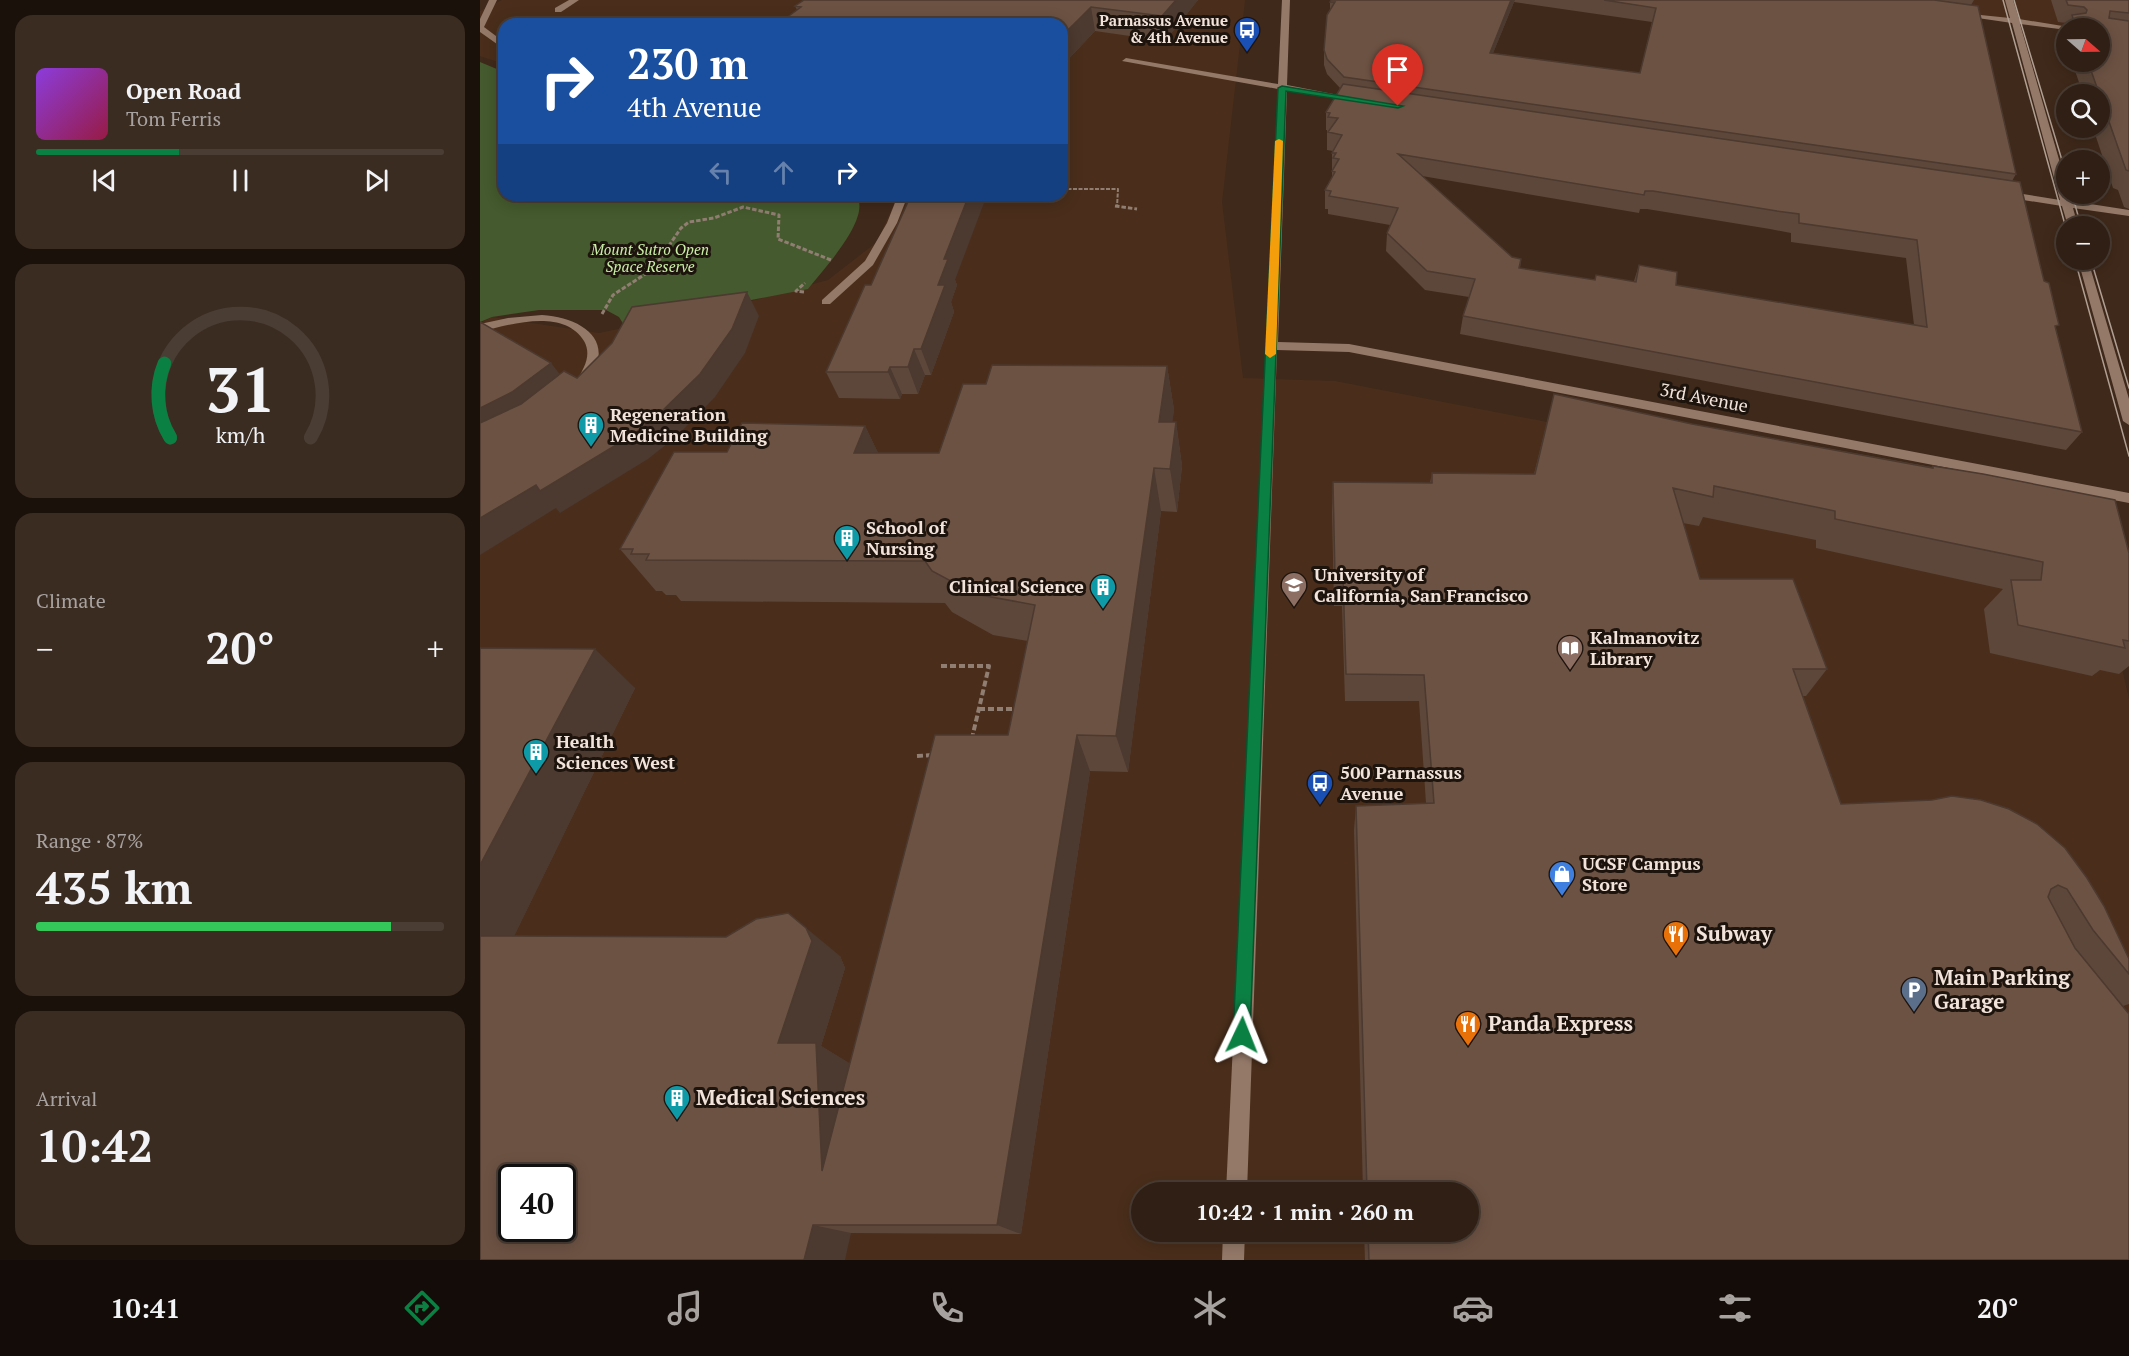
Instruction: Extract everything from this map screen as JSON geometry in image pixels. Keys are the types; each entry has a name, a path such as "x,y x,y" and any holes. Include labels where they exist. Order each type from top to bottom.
{"street":[{"path":"493,0 480,28 498,42"},
{"path":"558,10 575,0"},
{"path":"1236,1182 1286,0"},
{"path":"2009,0 2056,165"},
{"path":"1952,14 2056,26"},
{"path":"1126,61 1363,100"},
{"path":"1990,192 2056,201"},
{"path":"826,302 869,263 892,223 901,201"},
{"path":"2073,204 2129,213"},
{"path":"2086,270 2129,421"},
{"path":"480,328 500,322 535,318 567,322 587,335 593,348 593,361 577,389"},
{"name":"3rd Avenue","path":"1271,346 1349,348 2129,498"},
{"path":"1233,1260 1234,1242"}],"path":[{"path":"1068,189 1118,189 1114,207 1137,209"},
{"path":"587,335 608,309 613,295 654,269 681,228 689,222 714,218 743,207 779,215 778,239 833,261 825,267"},
{"path":"941,666 988,666 971,744"},
{"path":"979,709 1026,709"},
{"path":"917,756 938,755"}],"shaded area":[{"name":"University of California, San Francisco","path":"502,0 1245,0 1222,202 1243,378 1335,381 2089,527 2129,699 2129,1260 480,1260 480,323 492,317 599,333 744,303 828,280 877,242 895,201 1068,201 1068,18 498,18 498,62 480,56 480,11"},
{"path":"1915,0 2129,0 2110,18 2056,18 2056,26 1917,10"}],"green space":[{"name":"Mount Sutro Open Space Reserve","path":"480,62 498,70 498,201 858,201 858,216 852,230 844,244 808,289 624,325 619,317 606,310 539,310 492,317 480,322"}],"building":[{"path":"804,0 1176,0 1162,16 1091,7 1068,30 1068,18 786,18 801,7 795,6"},
{"path":"1331,0 1511,0 1490,53 1640,73 1656,8 1604,0 1934,0 1978,6 2016,174 1344,77 1327,59 1324,50 1327,15 1335,2 1330,2"},
{"path":"2066,0 2129,0 2129,13 2110,11 2109,18 2073,18 2072,15 2086,13 2087,10 2084,7 2068,5"},
{"path":"2110,18 2129,21 2129,171 2126,170 2110,125 2110,84 2096,84 2092,72 2110,72"},
{"path":"1343,84 2020,182 2044,281 2049,283 2059,325 2055,326 2082,432 1463,316 1475,279 1427,271 1387,233 1398,208 1329,196 1331,191 1325,190 1339,159 1333,158 1336,153 1332,153 1342,135 1328,132 1338,118 1328,117 1330,113 1326,112","holes":["1398,154 1644,195 1645,191 1653,191 1799,214 1799,223 1917,240 1927,327 1676,285 1677,272 1639,265 1636,282 1596,275 1595,280 1519,268 1521,259 1512,257"]},
{"path":"908,201 967,201 944,259 948,259 938,285 945,285 921,349 914,349 908,367 890,367 888,372 826,372 865,285 871,285"},
{"path":"747,292 732,329 700,374 660,413 631,436 540,491 536,485 480,518 480,423 521,404 564,371 577,378 612,343 632,307"},
{"path":"480,322 551,363 512,392 480,408"},
{"path":"992,365 1167,366 1159,422 1176,422 1170,469 1154,468 1116,736 1077,735 997,1225 813,1225 804,1260 480,1260 480,936 726,937 756,919 788,913 806,928 812,941 778,1043 816,1043 822,1171 935,735 1008,735 1035,605 975,594 932,571 925,561 646,560 649,554 631,554 633,549 620,549 674,452 727,452 742,423 865,426 854,453 939,453 963,384 986,384"},
{"path":"1554,394 1692,424 1933,468 1933,466 1983,474 2115,500 2129,553 2129,641 2123,640 2125,648 2018,625 2011,580 2041,580 2043,562 1835,519 1835,511 1714,486 1713,497 1673,488 1700,579 1793,579 1827,669 1793,669 1841,804 1932,800 1952,796 1981,800 2009,809 2037,824 2065,848 2104,906 2129,959 2129,974 2093,930 2067,889 2058,885 2051,889 2048,897 2075,948 2129,1014 2129,1260 1369,1260 1368,1242 1479,1242 1479,1182 1367,1182 1356,806 1434,803 1424,675 1346,674 1343,577 1335,577 1333,482 1432,483 1432,473 1535,474"},
{"path":"480,648 595,649 480,865"}],"tram line":[{"path":"2003,0 2063,216"},
{"path":"2014,0 2059,150"},
{"path":"2075,204 2078,216"},
{"path":"2078,270 2129,456"},
{"path":"2094,270 2129,388"}],"slow traffic":[{"path":"1270,354 1279,141"}],"place":[{"name":"Parnassus Avenue & 4th Avenue","path":"1247,53"},
{"name":"Regeneration Medicine Building","path":"591,448"},
{"name":"School of Nursing","path":"847,561"},
{"name":"University of California, San Francisco","path":"1294,608"},
{"name":"Clinical Science","path":"1103,610"},
{"name":"Kalmanovitz Library","path":"1570,671"},
{"name":"Health Sciences West","path":"536,775"},
{"name":"500 Parnassus Avenue","path":"1320,806"},
{"name":"UCSF Campus Store","path":"1562,897"},
{"name":"Subway","path":"1676,957"},
{"name":"Main Parking Garage","path":"1914,1013"},
{"name":"Panda Express","path":"1468,1047"},
{"name":"Medical Sciences","path":"677,1121"}],"route":[{"path":"1242,1035 1282,88 1398,106"}]}
